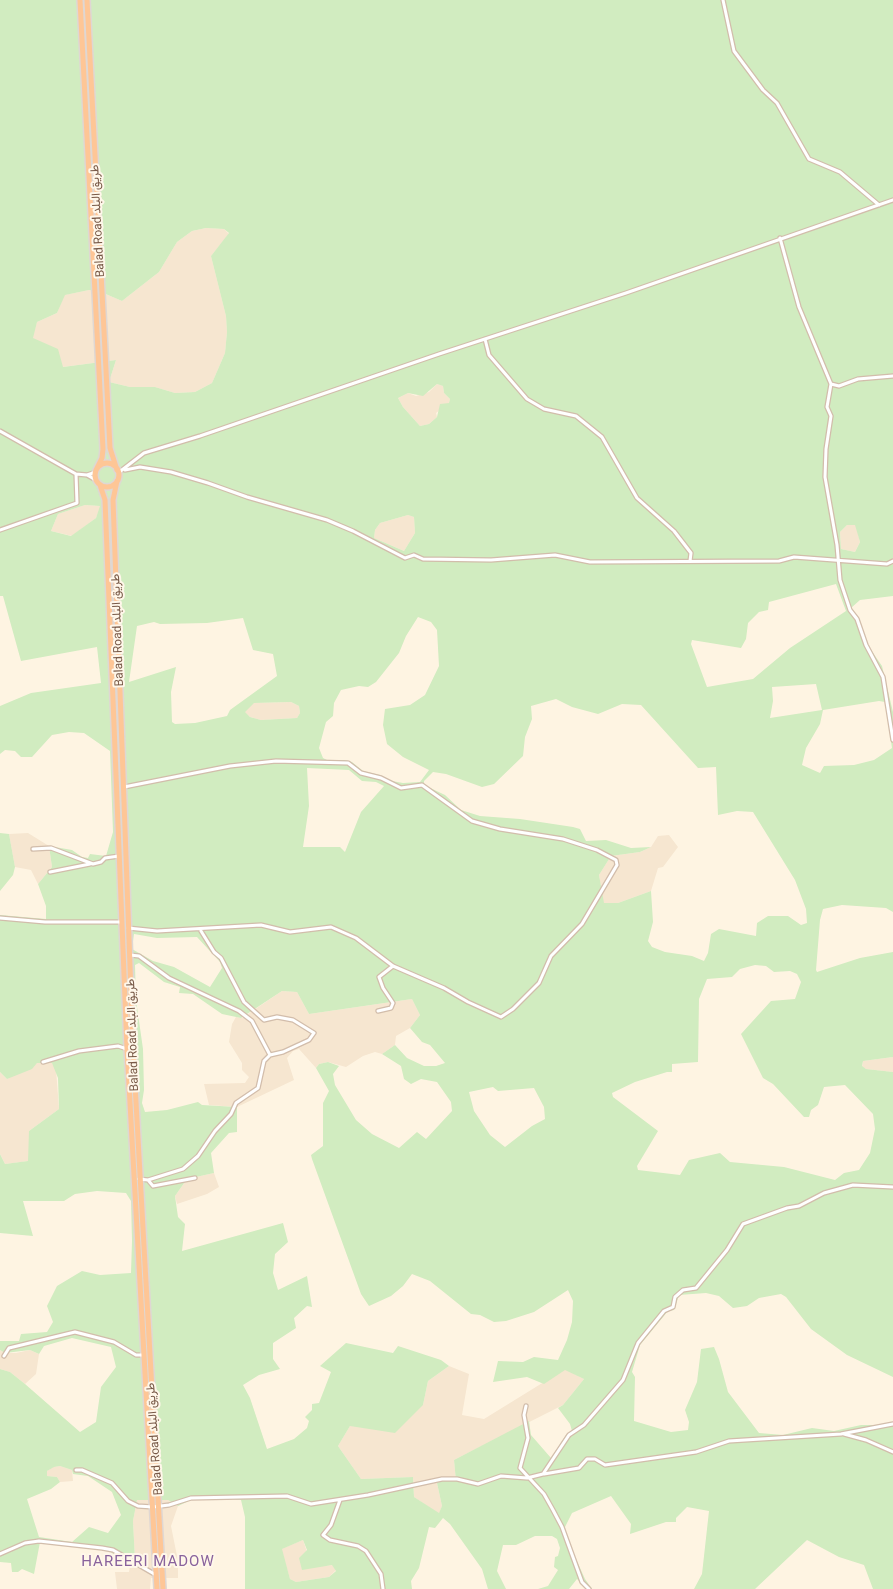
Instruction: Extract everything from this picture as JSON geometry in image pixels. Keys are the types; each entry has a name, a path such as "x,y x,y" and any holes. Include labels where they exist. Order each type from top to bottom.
{"highway":[{"name":"Balad Road طريق البلد","path":"80,0 103,449 102,458 96,470"},
{"name":"Balad Road طريق البلد","path":"87,0 110,448 118,472"},
{"path":"107,464 118,472 117,481 111,486 100,485 96,480 96,470 107,464"},
{"name":"Balad Road طريق البلد","path":"117,481 113,500 136,1179 157,1589"},
{"name":"Balad Road طريق البلد","path":"100,485 105,500 126,1049 159,1506 163,1589"}],"street":[{"path":"723,0 734,50 763,90 777,102 808,159 840,172 879,205"},
{"path":"125,470 144,453 334,392 485,339 701,268 780,238 893,200"},
{"path":"780,238 799,307 831,384 827,407 831,416 826,449 825,477 838,545 840,580 846,602 857,619 866,646 883,677 893,740"},
{"path":"485,339 489,355 527,399 544,409 576,416 599,434 637,498 674,531 691,553 690,561"},
{"path":"831,384 839,386 858,379 893,376"},
{"path":"0,430 76,474 86,475 96,480"},
{"path":"118,472 140,467 164,471 208,483 247,497 327,520 405,558 414,555 423,558 491,560 555,555 590,562 778,561 794,557 887,564 893,561"},
{"path":"86,475 96,470"},
{"path":"0,530 77,503 76,474"},
{"path":"123,787 230,766 276,761 348,763 362,773 381,778 401,788 422,785 472,820 500,829 563,838 616,860 618,865 582,924 551,956 539,983 513,1009 501,1017 444,988 393,966 356,938 331,927 290,932 261,925 201,930 157,931 128,928"},
{"path":"33,848 51,848 93,864"},
{"path":"50,872 79,865 93,864 101,862 105,858 119,856"},
{"path":"0,918 45,922 122,922"},
{"path":"136,1179 148,1180 183,1169 198,1156 215,1131 231,1114 236,1103 258,1088 264,1061 270,1055 283,1052 308,1040 314,1033 293,1020 277,1017 264,1020 244,1002 221,958 214,952 201,930"},
{"path":"129,955 139,956 169,978 239,1010 252,1021 270,1055"},
{"path":"378,1011 391,1008 393,1002 383,988 379,977 393,966"},
{"path":"43,1062 79,1051 118,1046 126,1049"},
{"path":"148,1180 153,1186 195,1178"},
{"path":"543,1474 570,1435 584,1425 623,1380 638,1343 664,1310 672,1307 675,1297 683,1290 696,1288 727,1250 743,1224 787,1208 799,1206 824,1193 853,1185 893,1187"},
{"path":"4,1356 9,1348 75,1332 114,1342 136,1355 144,1355"},
{"path":"526,1406 524,1415 528,1438 520,1468 527,1478 544,1494 562,1526 582,1582 589,1589"},
{"path":"76,1470 82,1470 112,1483 128,1501 138,1506 153,1507 190,1498 287,1496 311,1504 417,1486 442,1478 457,1478 478,1484 501,1476 527,1478 579,1468 586,1459 595,1459 605,1465 696,1452 738,1440 841,1434 893,1424"},
{"path":"841,1434 866,1440 893,1452"},
{"path":"340,1500 329,1529 323,1535 330,1540 358,1546 366,1551 381,1574 383,1589"},
{"path":"0,1554 25,1543 39,1540 102,1548 113,1550 156,1575"}],"shaded area":[{"path":"206,228 224,229 229,234 211,256 226,316 227,332 225,353 212,383 195,392 175,393 155,387 130,387 109,382 116,360 63,367 32,338 37,322 57,313 64,295 89,290 101,292 122,301 159,272 177,242 192,231"},
{"path":"437,384 443,386 444,393 450,399 449,403 436,413 437,417 429,424 420,426 403,407 398,398 408,393 416,396 429,392"},
{"path":"85,505 101,506 96,518 72,536 51,531 58,514"},
{"path":"408,515 414,517 415,533 404,551 374,538 375,530 380,523"},
{"path":"847,525 856,525 860,542 855,552 841,549 840,532"},
{"path":"291,702 299,706 300,713 297,718 261,720 250,717 244,712 253,703"},
{"path":"28,833 49,846 52,867 38,884 31,870 15,867 9,834"},
{"path":"669,835 678,847 663,867 658,868 651,891 618,903 603,903 599,875 611,856 640,852 651,847 658,836"},
{"path":"282,991 297,992 309,1014 412,999 420,1015 410,1028 396,1036 395,1045 382,1054 375,1052 363,1056 346,1067 328,1062 319,1064 316,1068 299,1049 293,1051 287,1058 294,1080 237,1107 209,1105 204,1084 245,1083 249,1077 242,1070 242,1063 229,1042 232,1024 236,1017 242,1018"},
{"path":"893,1057 893,1072 862,1067 863,1061"},
{"path":"37,1063 52,1063 56,1069 59,1109 29,1131 29,1161 5,1164 0,1154 0,1072 7,1079"},
{"path":"214,1173 219,1187 207,1194 177,1204 175,1196 187,1179"},
{"path":"0,1350 5,1353 16,1353 30,1350 39,1354 36,1374 25,1384 10,1372 0,1369"},
{"path":"449,1366 469,1374 462,1415 484,1419 565,1369 584,1379 563,1405 454,1460 456,1481 443,1480 437,1483 442,1506 439,1514 414,1497 413,1477 361,1479 338,1446 350,1426 423,1405 428,1381"},
{"path":"60,1466 72,1470 73,1481 60,1482 57,1477 47,1476 47,1471 53,1467"},
{"path":"137,1500 168,1500 178,1506 171,1526 178,1561 178,1578 151,1578 150,1589 117,1589 115,1572 129,1572 130,1565 135,1560 133,1521"},
{"path":"303,1540 312,1567 333,1565 336,1570 329,1577 296,1582 290,1579 281,1549"}],"green space":[{"path":"0,0 893,0 893,596 860,600 851,608 858,617 869,647 882,666 893,712 893,912 886,908 842,905 823,909 820,920 816,970 817,972 860,958 893,952 893,1057 863,1061 862,1066 866,1069 893,1072 893,1377 847,1355 811,1329 786,1297 781,1294 759,1298 747,1306 733,1308 719,1296 706,1293 679,1295 674,1310 668,1311 640,1345 632,1372 635,1377 634,1421 671,1432 688,1430 689,1422 685,1410 697,1382 701,1349 714,1347 728,1392 759,1433 783,1435 812,1428 834,1431 861,1425 880,1425 893,1422 893,1589 873,1589 864,1565 839,1557 807,1540 755,1589 694,1589 702,1574 709,1511 687,1507 676,1518 676,1522 666,1522 630,1534 631,1524 611,1496 572,1513 565,1527 566,1537 585,1579 592,1589 587,1589 577,1579 569,1589 538,1589 548,1586 558,1570 554,1567 555,1557 558,1556 560,1548 557,1539 552,1536 535,1536 516,1545 503,1545 497,1571 506,1589 488,1589 482,1569 450,1524 443,1518 435,1528 429,1527 419,1568 411,1581 412,1589 245,1589 245,1517 241,1500 232,1499 191,1500 178,1506 168,1500 137,1500 133,1521 135,1560 130,1565 109,1551 40,1542 34,1574 22,1569 18,1572 12,1572 11,1563 0,1562 0,1369 10,1372 80,1432 96,1422 101,1387 116,1367 111,1347 72,1338 44,1346 39,1354 30,1350 5,1353 0,1350 0,1341 19,1341 21,1334 47,1332 53,1322 47,1306 57,1286 82,1271 100,1275 131,1273 132,1241 131,1201 126,1193 97,1191 75,1194 64,1201 23,1201 33,1236 0,1233 0,1154 5,1164 28,1161 29,1131 59,1109 58,1078 52,1063 37,1063 32,1069 7,1079 0,1072 0,915 46,919 46,906 38,884 52,867 49,846 72,850 82,857 88,858 90,854 106,856 113,832 110,751 84,733 69,732 52,735 32,757 21,757 15,751 5,750 0,754 0,706 31,693 101,683 97,647 21,661 3,596 0,596","holes":["206,228 224,229 229,233 211,256 226,316 225,353 212,383 195,392 175,393 155,387 130,387 109,382 116,360 63,367 58,349 33,338 37,322 57,313 65,295 89,290 101,292 122,301 159,272 177,242 192,231","437,384 443,386 444,393 450,399 449,403 440,404 437,417 429,424 420,426 403,407 398,398 408,393 423,396","85,505 100,506 96,518 71,536 51,531 58,514","408,515 414,517 415,533 404,551 374,538 375,530 380,523","847,525 855,525 860,542 855,552 841,549 840,532","836,584 846,611 790,648 753,679 707,687 691,644 692,640 741,648 746,639 748,623 759,612 768,610 769,602","418,617 431,622 437,630 439,666 425,695 410,705 385,709 383,725 387,744 403,757 429,770 420,782 403,783 392,781 380,775 363,771 352,762 344,760 329,761 323,758 319,748 326,722 333,716 334,703 341,690 359,686 368,687 376,682 399,653 406,636","243,618 253,650 273,654 277,676 230,710 227,716 195,723 175,724 172,722 171,692 176,667 129,682 137,626 154,622 160,624 207,623","816,684 822,710 770,718 773,701 772,687","556,699 572,707 598,714 622,704 641,705 698,768 716,767 718,815 737,811 753,812 795,880 806,909 807,923 801,925 788,916 768,916 757,923 756,936 719,929 711,934 708,953 704,961 692,956 665,952 652,947 648,941 653,922 651,891 618,903 604,903 599,875 611,856 640,852 651,847 631,848 606,840 586,841 580,829 573,827 520,819 480,816 461,810 445,795 424,785 424,781 433,772 446,774 482,787 494,784 523,756 525,737 532,719 531,706","879,701 885,702 892,748 874,760 854,765 824,766 820,773 802,765 806,748 820,724 823,710","291,702 299,706 300,713 297,718 261,720 250,717 245,712 254,703","307,768 349,770 362,781 376,782 384,786 361,812 345,852 340,847 303,847 309,806","134,934 157,938 197,937 220,962 222,968 210,987 174,967 153,961 132,949","139,963 164,982 180,987 179,993 193,994 222,1014 241,1018 282,991 297,992 309,1014 412,999 420,1015 410,1028 422,1042 430,1045 445,1063 436,1066 424,1066 407,1058 395,1045 382,1054 401,1066 404,1079 411,1084 421,1079 437,1082 451,1102 452,1111 426,1139 417,1132 399,1148 372,1134 356,1120 335,1085 333,1074 339,1066 328,1062 319,1064 316,1068 329,1091 323,1103 323,1146 311,1155 312,1159 361,1294 369,1306 391,1296 403,1286 412,1274 430,1281 471,1314 480,1315 494,1322 506,1321 534,1312 568,1290 573,1301 572,1322 567,1340 558,1360 534,1357 523,1362 498,1361 493,1382 527,1377 544,1384 565,1370 584,1379 563,1405 558,1408 570,1424 572,1431 566,1435 551,1458 531,1435 529,1421 454,1460 456,1481 443,1480 437,1483 442,1506 439,1513 414,1497 413,1477 361,1479 338,1446 350,1426 395,1433 423,1405 428,1381 449,1366 441,1360 398,1346 393,1353 346,1343 320,1366 331,1372 319,1403 312,1404 312,1410 305,1417 309,1421 307,1428 294,1439 267,1449 250,1398 243,1385 259,1375 280,1369 273,1359 273,1343 296,1328 294,1318 307,1306 312,1307 307,1276 278,1290 273,1273 275,1254 288,1242 283,1223 182,1251 185,1224 178,1217 175,1196 187,1179 214,1173 211,1153 229,1133 237,1132 237,1107 202,1105 198,1102 167,1110 145,1112 142,1103 144,1090 143,1049 136,1000 135,965","755,965 766,966 774,972 790,971 797,974 801,982 795,999 771,1001 741,1034 763,1078 773,1084 804,1117 809,1117 811,1110 818,1105 824,1087 845,1085 873,1114 875,1129 870,1153 859,1170 844,1173 835,1180 784,1167 730,1162 720,1153 689,1160 680,1175 638,1170 637,1166 658,1131 613,1097 612,1093 635,1082 672,1072 672,1064 698,1062 699,999 707,979 732,977 740,969","493,1087 498,1091 534,1088 544,1107 545,1119 532,1126 505,1147 490,1135 474,1111 469,1092","60,1466 72,1470 73,1474 88,1476 112,1492 121,1515 108,1533 89,1527 72,1542 39,1537 27,1499 51,1489 60,1482 57,1477 47,1476 47,1471","303,1540 307,1550 299,1558 302,1570 332,1565 336,1571 329,1577 296,1582 290,1579 282,1549"]},
{"path":"0,833 9,834 15,867 13,875 0,891"}],"district":[{"name":"HAREERI MADOW","path":"148,1562"}]}
